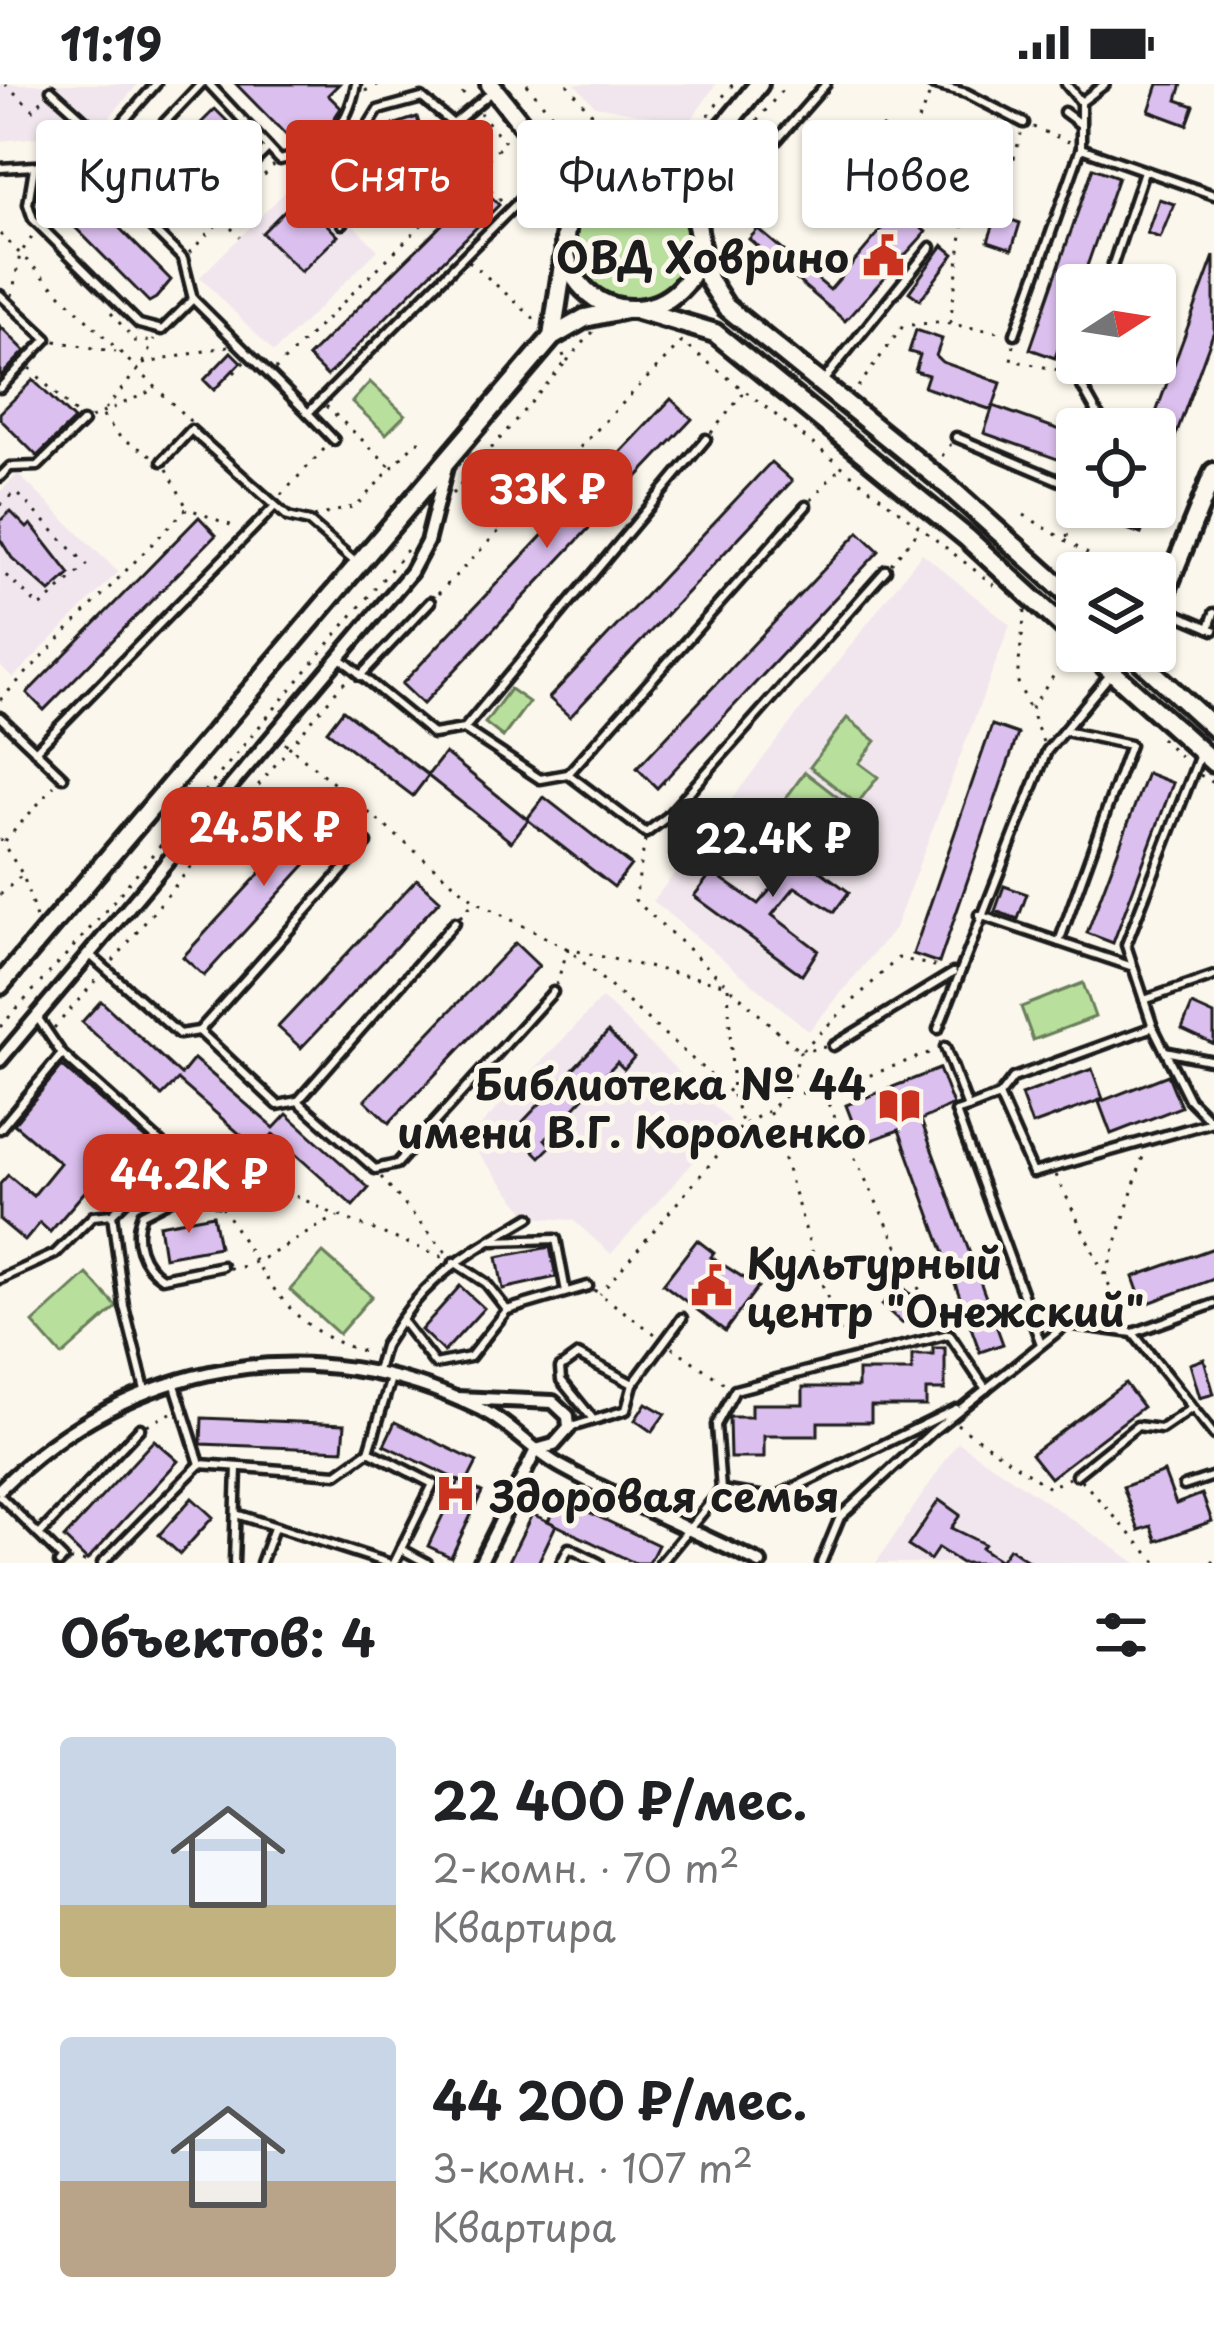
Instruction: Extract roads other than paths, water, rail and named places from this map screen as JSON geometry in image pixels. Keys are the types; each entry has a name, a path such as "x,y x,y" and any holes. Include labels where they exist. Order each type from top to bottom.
{"main road":[{"path":"729,120 756,85"},
{"path":"492,87 521,120"},
{"path":"556,342 566,228"},
{"path":"695,228 715,295 985,518 1056,583"},
{"path":"0,985 451,453 556,342 585,318 668,299 683,287 700,228"},
{"path":"565,251 586,291 632,309 697,324 718,335 949,523 1056,625"},
{"path":"1176,567 1214,472"},
{"path":"1151,672 1214,728"},
{"path":"1111,673 1207,758"}],"street":[{"path":"0,1060 411,572 427,542 451,453"},
{"path":"0,1492 43,1447 74,1426 174,1382 237,1364 377,1371 497,1418 536,1450 760,1563"},
{"path":"452,1398 548,1399 564,1411 568,1428 554,1445 536,1450 480,1563"}],"lane":[{"path":"125,120 155,84"},
{"path":"168,120 205,84 280,160 315,152 350,118 356,84"},
{"path":"778,139 826,84"},
{"path":"966,94 971,84"},
{"path":"1066,84 1082,102"},
{"path":"1016,334 1081,148 1082,102 1105,84"},
{"path":"933,85 966,94 1024,123"},
{"path":"457,120 492,87"},
{"path":"51,90 84,120"},
{"path":"372,120 379,110 422,98 448,120"},
{"path":"1064,112 1080,124"},
{"path":"262,154 268,148"},
{"path":"1081,148 1214,195"},
{"path":"0,168 34,168 28,204 40,227 148,329 162,330 194,299"},
{"path":"1113,264 1144,171"},
{"path":"308,413 517,202"},
{"path":"151,228 183,260 194,299 334,440"},
{"path":"820,384 931,247"},
{"path":"0,296 47,339 0,388"},
{"path":"0,477 10,467 38,466 83,422"},
{"path":"162,461 191,430 275,503 308,522 357,564"},
{"path":"956,437 1056,480"},
{"path":"339,657 434,734 464,729 706,439"},
{"path":"0,458 10,467"},
{"path":"35,751 251,533 275,503"},
{"path":"464,729 540,779 568,775 806,506"},
{"path":"568,775 646,833 667,817 886,570"},
{"path":"360,676 430,602"},
{"path":"1176,618 1211,629 1214,614"},
{"path":"938,1028 956,971 1047,751 1111,673"},
{"path":"0,717 63,777"},
{"path":"1059,942 1130,745 1065,730"},
{"path":"1207,758 1126,945 1165,1051 1189,1099 1214,1122"},
{"path":"89,954 178,1034 199,1031 367,843"},
{"path":"979,915 1133,967"},
{"path":"199,1031 278,1105 298,1101 455,922"},
{"path":"832,1046 956,971"},
{"path":"1144,1000 1214,976"},
{"path":"298,1101 375,1169 397,1164 554,992"},
{"path":"37,1017 62,1054 161,1143 167,1160 218,1201"},
{"path":"1041,1344 956,1112 999,1096 1013,1078 1154,1027"},
{"path":"945,1047 968,1108"},
{"path":"1165,1051 1214,1061"},
{"path":"0,1129 62,1054"},
{"path":"999,1096 1033,1173 1214,1122"},
{"path":"0,1279 55,1254 93,1216 112,1214 167,1160"},
{"path":"191,1179 181,1194 142,1214 137,1225 142,1256 162,1278 222,1266"},
{"path":"112,1214 124,1306 146,1394"},
{"path":"377,1371 400,1320 425,1284 530,1216"},
{"path":"490,1241 556,1239 566,1292"},
{"path":"454,1262 486,1283 506,1310"},
{"path":"400,1320 435,1364 470,1357 506,1310 588,1286"},
{"path":"821,1563 841,1516 949,1418 1066,1324 1133,1334 1214,1304"},
{"path":"568,1428 626,1410 633,1384 682,1318"},
{"path":"661,1563 722,1490 716,1425 735,1390 949,1334 986,1388"},
{"path":"1133,1334 1214,1435"},
{"path":"592,1418 561,1380 560,1368 578,1355 633,1384"},
{"path":"99,1563 200,1464 337,1474 369,1451 392,1375"},
{"path":"174,1382 200,1464"},
{"path":"722,1490 773,1498 967,1404"},
{"path":"1076,1475 1137,1426 1161,1429 1192,1408"},
{"path":"40,1535 140,1428"},
{"path":"236,1514 391,1563 433,1484 369,1451"},
{"path":"234,1563 237,1467"},
{"path":"1184,1486 1214,1476"},
{"path":"0,1492 61,1561"},
{"path":"261,1563 274,1528"},
{"path":"401,1549 427,1563"},
{"path":"561,1563 569,1549 599,1563"}],"place":[{"name":"ОВД Ховрино","path":"883,255"},
{"name":"Библиотека № 44 имени В.Г. Короленко","path":"900,1106"},
{"name":"Культурный центр \"Онежский\"","path":"712,1285"},
{"name":"Здоровая семья","path":"456,1494"}]}
